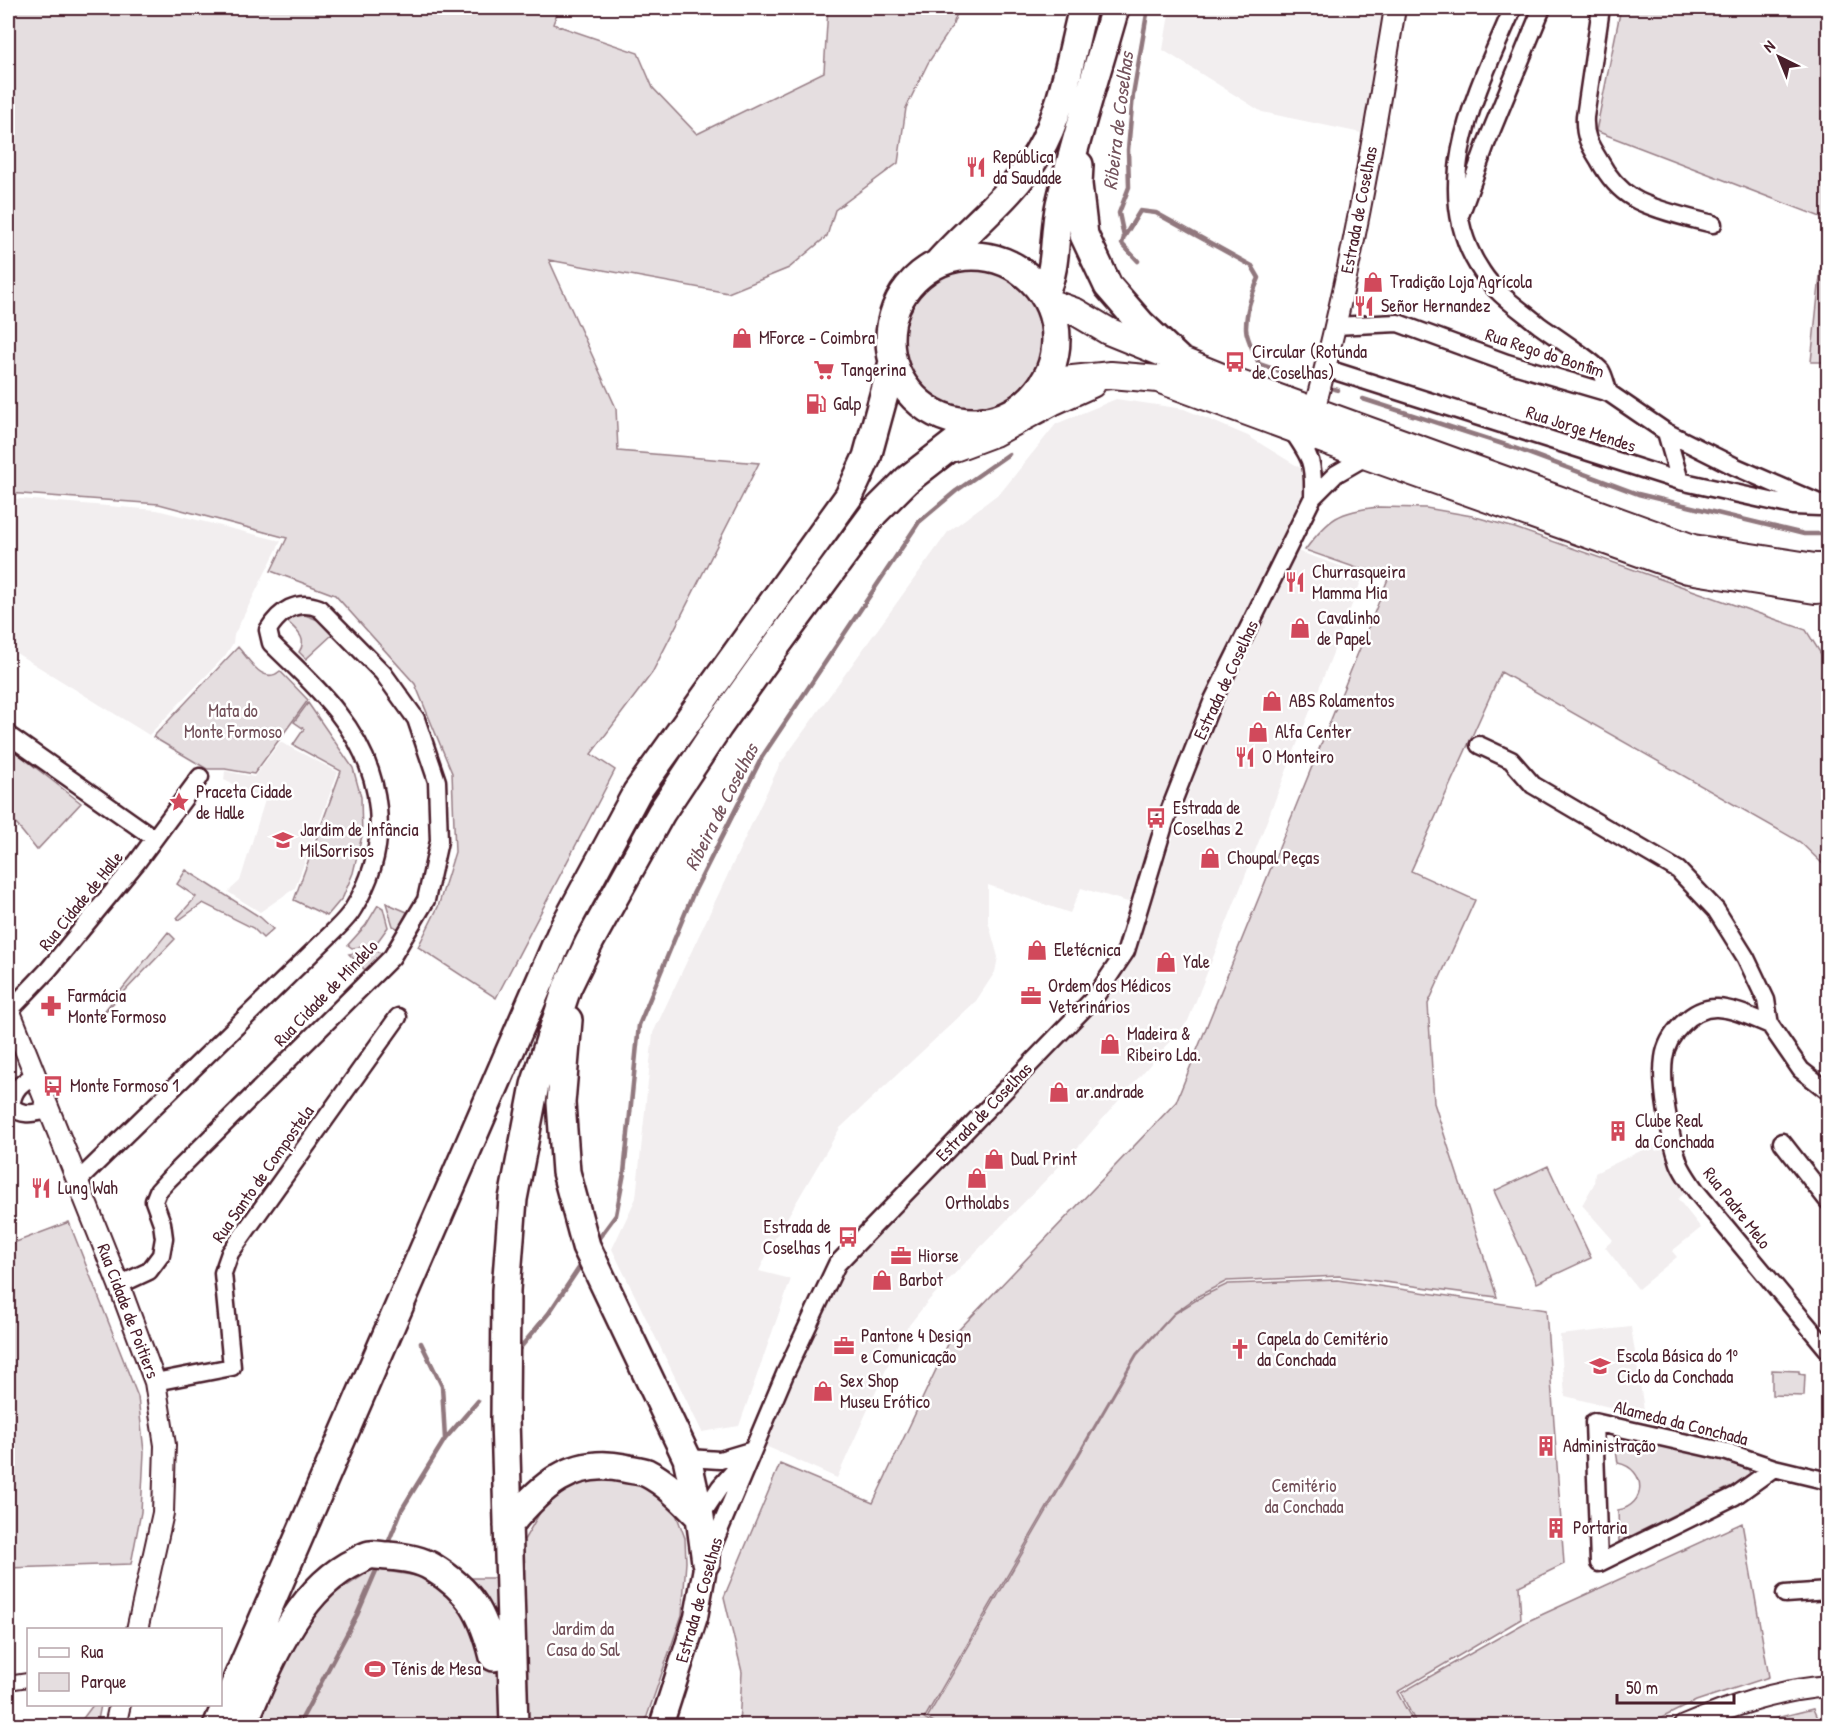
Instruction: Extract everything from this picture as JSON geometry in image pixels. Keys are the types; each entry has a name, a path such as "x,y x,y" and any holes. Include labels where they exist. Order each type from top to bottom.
{"highway":[{"path":"939,262 968,255 998,259 1024,272 1046,298 1055,322 1056,343 1052,363 1044,382 1028,401 1007,415 983,421 954,420 927,409 906,388 893,362 890,330 893,314 910,284 939,262 962,236 1012,188 1038,153 1056,114 1083,8"},
{"path":"1046,298 1054,260 1060,206 1114,8"},
{"path":"1082,126 1078,184 1084,235 1108,286 1141,324 1177,358"},
{"path":"217,1725 562,931 637,792 849,496 867,457 893,362"},
{"path":"495,1725 494,1657 503,1543 506,1290 513,1199 535,1085 567,988 590,941 661,813 765,661 874,513 907,480 983,421"},
{"path":"514,1725 503,1543 489,1416 490,1313 496,1190 517,1081 562,931"},
{"path":"590,941 566,1026 561,1103 566,1172 586,1246 687,1458 700,1517 706,1562"},
{"path":"503,1543 531,1498 565,1473 605,1464 646,1473 680,1497 700,1517"},
{"path":"242,1725 277,1648 314,1591 343,1567 370,1555 403,1557 427,1564 452,1580 473,1602 487,1628 494,1657"}],"main road":[{"path":"1046,298 1076,312 1107,331 1229,380 1694,548 1815,567 1828,567"},
{"path":"1044,382 1111,375 1158,379 1688,570 1815,590 1828,589"},
{"path":"942,452 994,434 1052,402 1111,375"},
{"name":"Estrada de Coselhas","path":"661,1725 696,1617 706,1562"}],"street":[{"name":"Estrada de Coselhas","path":"1314,410 1375,132 1395,8"},
{"path":"1513,8 1464,131 1457,166 1460,216 1469,248 1482,273 1502,295 1601,369 1609,393"},
{"path":"1460,216 1486,144 1542,8"},
{"path":"1601,8 1584,133 1593,151 1604,170 1619,187 1635,199 1713,224"},
{"name":"Rua Rego do Bonfim","path":"1334,326 1398,323 1507,363 1609,393 1666,432 1736,467 1828,507"},
{"name":"Rua Jorge Mendes","path":"1325,368 1680,481 1793,506 1828,507"},
{"name":"Estrada de Coselhas","path":"1289,427 1310,457 1314,476 1313,497"},
{"path":"1666,432 1680,481"},
{"name":"Estrada de Coselhas","path":"706,1562 751,1451 837,1264 1095,997 1126,951 1165,822 1214,700 1313,497 1336,474 1367,456"},
{"name":"Rua Cidade de Mindelo","path":"78,1181 332,933 352,911 364,888 379,837 377,794 363,750 337,712 271,643 268,630 275,619 288,608 301,604 319,608 383,673 416,719 437,781 439,841 426,900 392,957 163,1186 154,1201 162,1223 164,1238 161,1255 149,1271 119,1285"},
{"path":"8,735 154,838"},
{"path":"1479,745 1511,760 1533,785 1678,870 1716,910 1746,958 1766,1000 1770,1025 1801,1070 1828,1091"},
{"name":"Rua Cidade de Halle","path":"8,1009 50,969 138,862 200,777"},
{"name":"Rua Padre Melo","path":"1770,1025 1738,1012 1715,1008 1695,1014 1684,1022 1675,1032 1664,1057 1670,1126 1680,1166 1696,1191 1828,1350"},
{"name":"Rua Cidade de Poitiers","path":"8,1009 119,1285 155,1382 165,1445 163,1513 136,1628"},
{"name":"Rua Santo de Compostela","path":"155,1382 232,1367 223,1273 230,1253 398,1017"},
{"path":"35,1075 21,1083 13,1094 9,1106 18,1112 29,1114 49,1110"},
{"path":"1782,1142 1828,1201"},
{"name":"Alameda da Conchada","path":"1774,1468 1735,1496 1599,1563 1594,1422 1727,1452 1774,1468 1828,1481"},
{"path":"687,1458 720,1460 751,1451"},
{"path":"700,1517 720,1487 751,1451"},
{"path":"1785,1594 1828,1591"},
{"path":"8,1683 27,1680"},
{"path":"1684,1725 1729,1706 1791,1690 1828,1686"},
{"path":"115,1725 120,1706"}],"shaded area":[{"path":"1170,8 1386,8 1366,134 1262,112 1163,50"},
{"path":"1116,399 1184,409 1248,436 1307,472 1297,512 1185,741 1128,902 1081,888 1070,913 988,885 988,921 998,957 995,972 976,1001 840,1128 774,1240 759,1271 791,1279 739,1426 702,1432 612,1249 636,1198 653,1033 780,764 948,532 1002,491 1056,424"},
{"path":"8,498 157,510 281,541 225,656 149,735 8,648"},
{"path":"1294,550 1364,574 1188,1021 1079,1146 929,1300 902,1334 837,1478 761,1444 832,1281 1132,954 1222,699"},
{"name":"Jardim de Infância MilSorrisos","path":"280,742 338,772 295,888 260,912 228,892 240,881 265,800 224,780 225,771 254,777"},
{"path":"1653,1145 1656,1151 1665,1148 1675,1175 1685,1193 1678,1199 1701,1228 1672,1251 1677,1257 1638,1289 1605,1247 1613,1240 1582,1205 1594,1184 1595,1173"},
{"name":"Escola Básica do 1º Ciclo da Conchada","path":"1631,1327 1645,1416 1565,1396 1560,1335"}],"green space":[{"path":"8,8 559,8 553,24 638,53 653,88 697,134 824,72 828,8 959,8 952,27 928,63 906,108 898,163 835,210 827,236 789,268 728,293 549,260 616,408 618,451 759,463 652,673 591,754 615,770 496,998 418,947 438,907 455,852 452,773 415,684 335,595 271,571 287,538 159,504 8,493"},
{"path":"1621,8 1828,8 1828,362 1811,362 1826,219 1596,131"},
{"path":"973,267 1000,272 1023,288 1039,311 1044,338 1039,365 1023,388 1000,404 973,409 946,404 923,388 907,365 902,338 907,311 923,288 946,272"},
{"path":"1379,507 1426,508 1472,516 1515,528 1806,630 1828,665 1828,869 1800,842 1501,672 1411,871 1475,900 1428,1004 1434,1103 1497,1297 1339,1276 1227,1281 1200,1295 1174,1313 1136,1354 924,1719 935,1725 739,1725 742,1672 724,1597 780,1464 873,1503 951,1338 1176,1102 1388,579 1305,550 1321,530 1336,518 1354,511"},
{"path":"305,615 318,620 332,635 306,659 299,652 302,639 288,622 293,617"},
{"name":"Mata do Monte Formoso","path":"238,647 262,673 274,675 280,671 308,700 254,774 225,769 207,769 153,737"},
{"path":"308,703 353,768 361,797 362,836 353,873 343,897 327,916 294,900 341,771 293,745 304,729 294,722"},
{"path":"8,746 81,803 37,850 8,814"},
{"path":"186,870 260,917 273,929 263,938 253,928 203,903 179,920 177,918 196,897 177,884"},
{"path":"386,903 407,912 399,929 393,926"},
{"path":"378,905 383,908 388,927 375,945 352,948 348,945 366,925"},
{"path":"168,932 175,939 98,1019"},
{"path":"376,950 382,954 365,970 349,954"},
{"path":"1548,1166 1591,1258 1537,1283 1494,1191"},
{"path":"69,1222 138,1397 144,1452 141,1512 131,1564 8,1568 8,1245"},
{"name":"Cemitério da Conchada","path":"1337,1280 1546,1310 1564,1564 1519,1586 1521,1619 1397,1692 1415,1725 940,1726 927,1718 1137,1355 1174,1314 1228,1284"},
{"path":"1772,1370 1799,1371 1799,1374 1805,1375 1804,1396 1772,1395"},
{"path":"1613,1433 1743,1465 1748,1468 1750,1474 1746,1479 1619,1542 1618,1510 1628,1507 1634,1501 1640,1487 1634,1472 1618,1463"},
{"name":"Jardim da Casa do Sal","path":"612,1475 651,1487 676,1514 685,1538 686,1562 682,1615 644,1725 256,1726 288,1654 323,1601 373,1569 430,1578 522,1578 524,1540 546,1502 574,1480"},
{"path":"1742,1523 1769,1677 1696,1701 1647,1725 1417,1725 1401,1693 1528,1621"},
{"path":"92,1706 101,1706 97,1725 78,1725"},
{"path":"1813,1709 1817,1725 1748,1725"}],"waterway":[{"name":"Ribeira de Coselhas","path":"1124,237 1119,213 1129,187 1128,150 1133,95 1148,8"},
{"path":"1138,261 1122,244 1140,211 1156,213 1252,266 1259,278 1250,302 1246,322 1246,332 1251,346 1259,364 1300,378"},
{"path":"1334,389 1338,390"},
{"path":"1363,399 1509,446 1638,494 1804,534 1828,534"},
{"name":"Ribeira de Coselhas","path":"596,1242 616,1215 624,1173 639,1025 693,894 762,757 919,522 956,491 1009,454"},
{"path":"515,1354 549,1313 583,1262"},
{"path":"386,1548 402,1509 445,1439 442,1386 421,1343"},
{"path":"445,1439 478,1401"},
{"name":"Ribeira de Coselhas","path":"298,1726 357,1615 378,1566"}],"place":[{"name":"República da Saudade","path":"976,167"},
{"name":"Tradição Loja Agrícola","path":"1373,282"},
{"name":"Señor Hernandez","path":"1364,306"},
{"name":"MForce - Coimbra","path":"742,338"},
{"name":"Circular (Rotunda de Coselhas)","path":"1235,362"},
{"name":"Tangerina","path":"824,370"},
{"name":"Galp","path":"816,404"},
{"name":"Churrasqueira Mamma Mia","path":"1295,582"},
{"name":"Cavalinho de Papel","path":"1300,628"},
{"name":"ABS Rolamentos","path":"1272,701"},
{"name":"Alfa Center","path":"1258,732"},
{"name":"O Monteiro","path":"1245,757"},
{"name":"Praceta Cidade de Halle","path":"179,802"},
{"name":"Estrada de Coselhas 2","path":"1156,818"},
{"name":"Jardim de Infância MilSorrisos","path":"283,840"},
{"name":"Choupal Peças","path":"1210,858"},
{"name":"Eletécnica","path":"1037,950"},
{"name":"Yale","path":"1166,962"},
{"name":"Ordem dos Médicos Veterinários","path":"1031,996"},
{"name":"Farmácia Monte Formoso","path":"51,1006"},
{"name":"Madeira & Ribeiro Lda.","path":"1110,1044"},
{"name":"Monte Formoso 1","path":"53,1086"},
{"name":"ar.andrade","path":"1059,1092"},
{"name":"Clube Real da Conchada","path":"1618,1131"},
{"name":"Dual Print","path":"994,1159"},
{"name":"Ortholabs","path":"977,1178"},
{"name":"Lung Wah","path":"41,1188"},
{"name":"Estrada de Coselhas 1","path":"848,1237"},
{"name":"Hiorse","path":"901,1256"},
{"name":"Barbot","path":"882,1280"},
{"name":"Pantone 4 Design e Comunicação","path":"844,1346"},
{"name":"Capela do Cemitério da Conchada","path":"1240,1349"},
{"name":"Escola Básica do 1º Ciclo da Conchada","path":"1600,1366"},
{"name":"Sex Shop Museu Erótico","path":"823,1391"},
{"name":"Administração","path":"1546,1446"},
{"name":"Portaria","path":"1556,1528"},
{"name":"Ténis de Mesa","path":"375,1669"}]}
